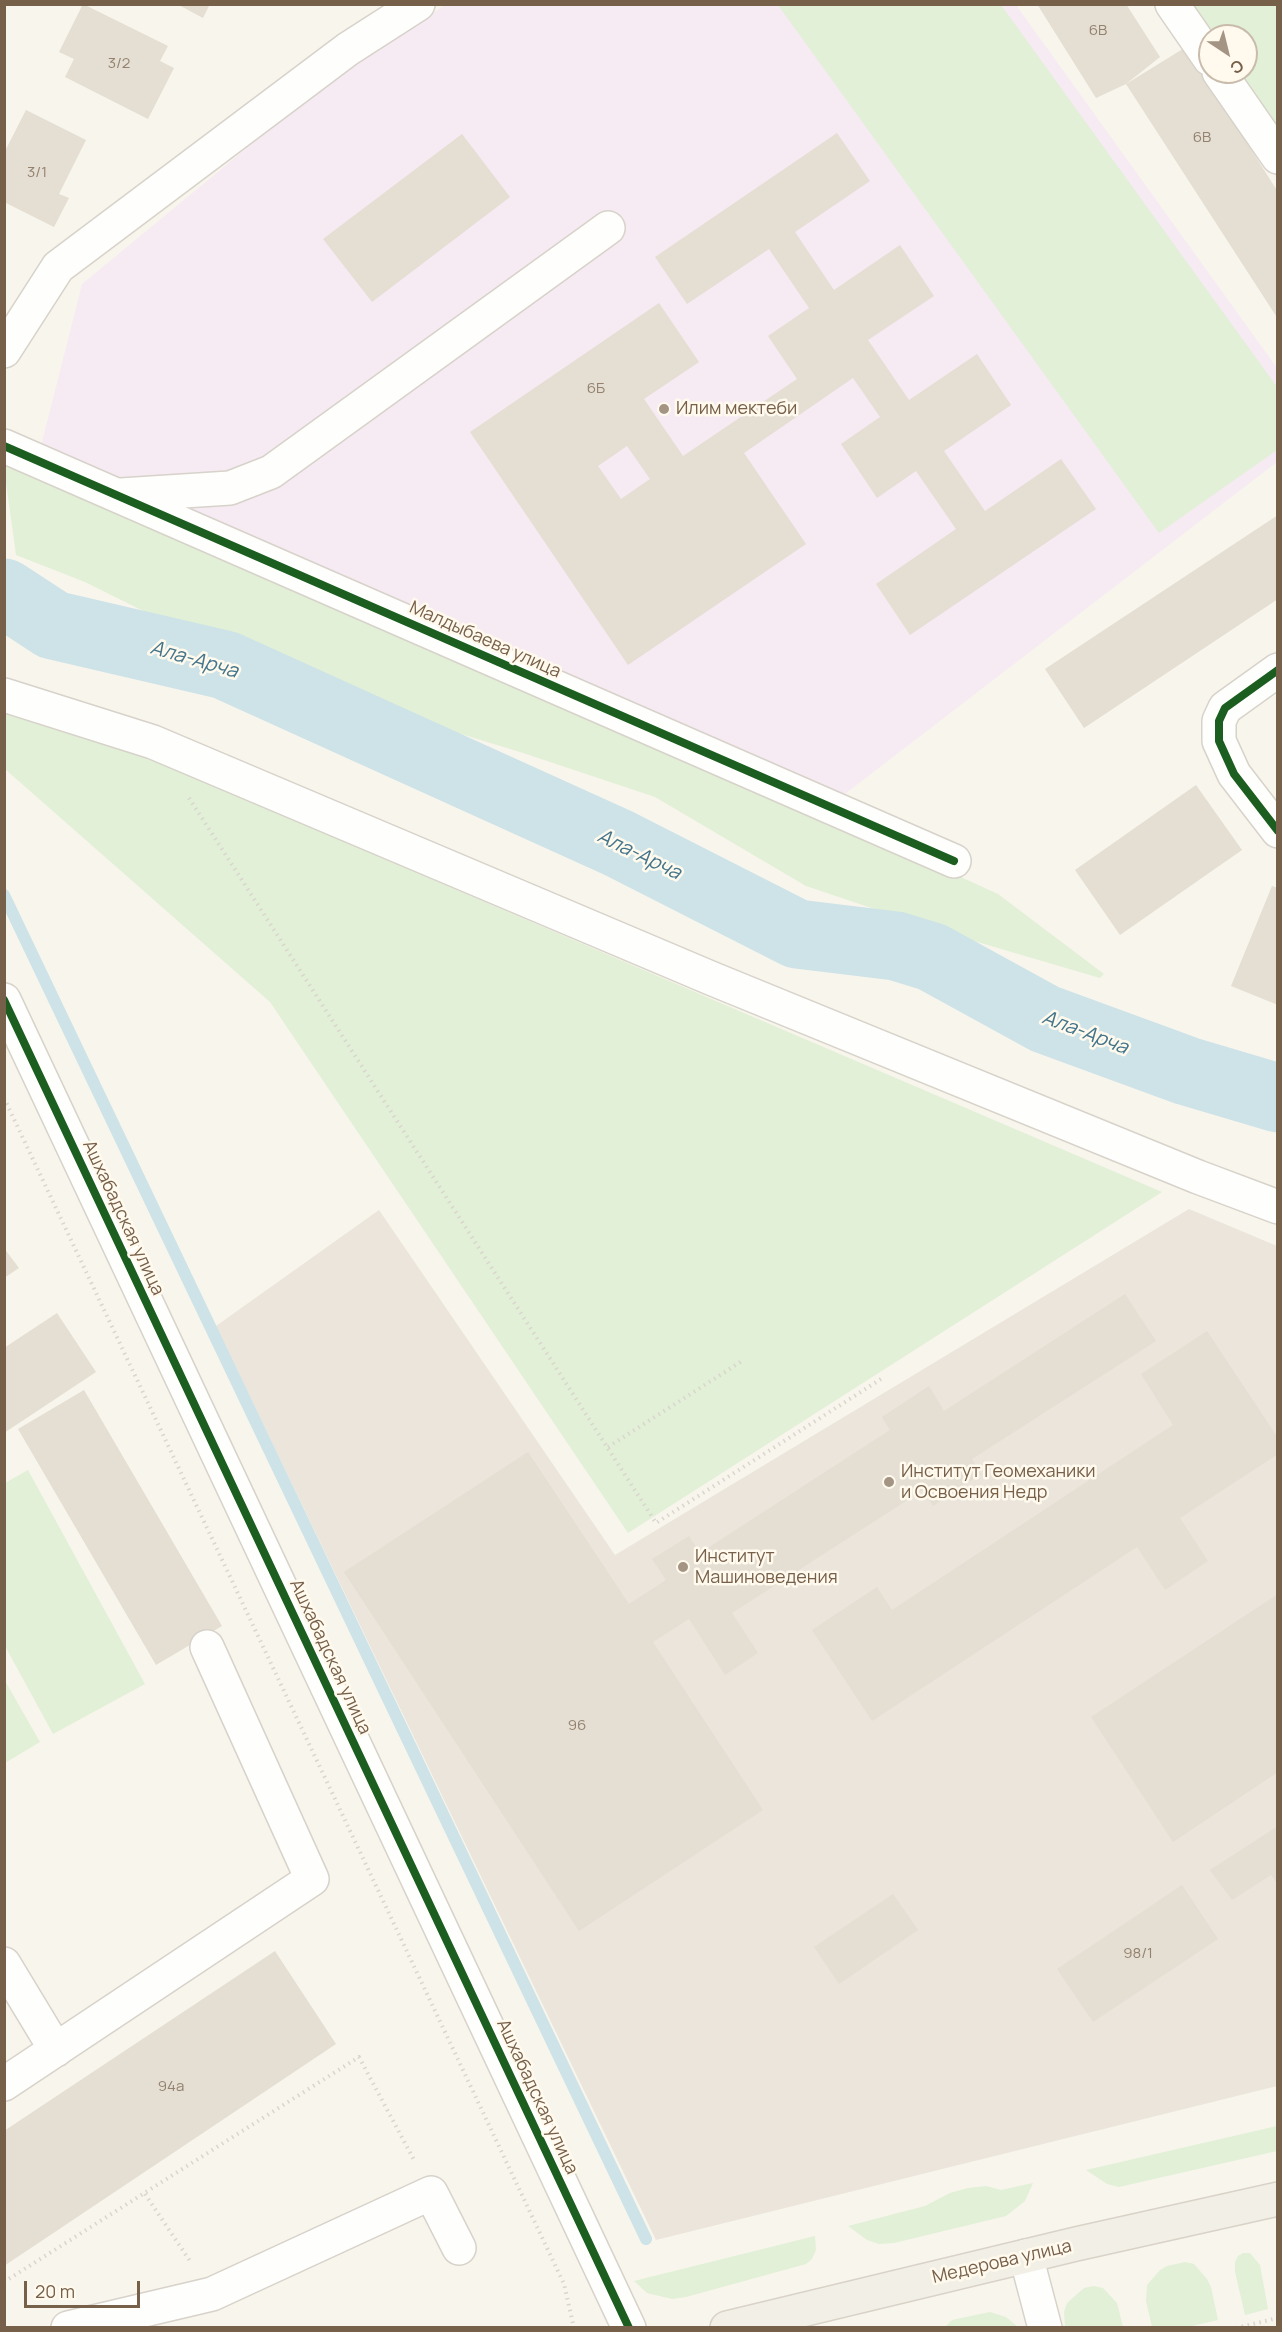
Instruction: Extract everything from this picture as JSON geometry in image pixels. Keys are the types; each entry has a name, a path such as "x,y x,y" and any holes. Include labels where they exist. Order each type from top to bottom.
{"main road":[{"name":"Медерова улица","path":"727,2328 1026,2256 1278,2199"}],"street":[{"path":"4,351 58,267 348,49 418,4"},
{"path":"1172,4 1198,42"},
{"path":"1227,84 1278,157"},
{"path":"117,495 231,488 271,472 608,228"},
{"name":"Малдыбаева улица","path":"4,446 954,861"},
{"path":"1278,670 1225,708 1219,721 1219,741 1234,774 1278,831"},
{"path":"4,695 153,742 713,979 1198,1177 1278,1207"},
{"name":"Ашхабадская улица","path":"4,1000 629,2328"},
{"path":"4,2084 312,1880 207,1647"},
{"path":"4,1964 56,2050"},
{"path":"68,2328 212,2294 431,2193 459,2248"},
{"path":"1026,2256 1045,2328"}],"path":[{"path":"186,793 656,1523 881,1379"},
{"path":"4,1098 564,2284 574,2328"},
{"path":"608,1447 742,1361"},
{"path":"4,2282 359,2057 431,2193"},
{"path":"145,2194 212,2294"},
{"path":"1236,2328 1278,2318"}],"shaded area":[{"name":"Илим мектеби","path":"445,5 1016,5 1277,368 1277,462 841,797 40,450 82,284 322,86"},
{"path":"1189,1209 1277,1246 1277,2086 656,2240 216,1326 379,1210 615,1555"}],"green space":[{"path":"778,5 1001,5 1277,387 1277,450 1159,533"},
{"path":"1189,5 1277,5 1277,135 1243,84 1258,84 1258,24 1202,24"},
{"path":"4,456 560,694 998,894 1104,974 1100,978 940,931 806,886 655,797 520,752 379,709 208,643 85,582 16,555"},
{"path":"4,706 172,768 1162,1192 628,1533 270,1002 5,769"},
{"path":"28,1470 145,1684 53,1734 5,1646 5,1483"},
{"path":"4,1679 40,1742 5,1763 4,1763"},
{"path":"1277,2126 1277,2151 1119,2187 1107,2184 1086,2170"},
{"path":"1033,2183 1025,2201 1006,2216 894,2243 879,2244 867,2240 848,2226 925,2206 950,2193 968,2188 986,2186 1001,2190"},
{"path":"815,2236 816,2250 812,2259 806,2264 686,2297 672,2299 647,2293 634,2281"},
{"path":"1243,2253 1250,2253 1260,2265 1268,2309 1245,2315 1235,2272 1235,2262"},
{"path":"1185,2262 1194,2264 1207,2279 1218,2320 1188,2327 1152,2327 1146,2301 1147,2285 1160,2270"},
{"path":"1093,2286 1103,2288 1117,2303 1123,2327 1065,2327 1064,2312 1067,2303 1084,2288"},
{"path":"990,2312 1006,2317 1018,2327 945,2327 952,2320"}],"building":[{"path":"83,4 168,46 160,61 174,68 148,119 65,77 74,59 59,52"},
{"path":"177,4 210,4 203,18"},
{"path":"1037,4 1126,4 1160,57 1126,84 1096,98"},
{"path":"1186,47 1198,66 1198,84 1209,84 1278,192 1278,319 1126,84"},
{"path":"26,110 86,140 59,194 69,198 54,227 4,202 4,153"},
{"path":"837,133 870,181 795,232 834,290 900,245 934,296 868,340 909,400 977,354 1011,405 944,451 985,511 1061,459 1096,509 910,635 876,584 956,529 916,471 877,498 841,444 880,417 853,378 744,453 806,544 628,665 470,432 659,303 699,362 644,399 683,456 797,379 768,336 809,308 769,249 687,304 655,257","holes":["627,446 650,479 621,499 598,466"]},
{"path":"462,134 510,197 372,302 323,239"},
{"path":"1278,515 1278,599 1084,728 1045,669"},
{"path":"1196,785 1242,850 1120,935 1075,870"},
{"path":"1272,886 1278,888 1278,1005 1231,986"},
{"path":"4,1248 19,1268 4,1278"},
{"path":"1125,1294 1156,1341 972,1459 981,1474 933,1506 923,1490 732,1613 758,1653 725,1675 689,1619 653,1642 763,1810 579,1931 344,1572 528,1452 629,1604 666,1580 652,1559 689,1536 700,1553 890,1430 882,1417 929,1386 944,1411"},
{"path":"57,1313 96,1372 4,1433 4,1348"},
{"path":"1207,1331 1278,1438 1278,1454 1180,1518 1208,1561 1165,1590 1137,1547 872,1721 812,1630 877,1587 892,1610 1173,1425 1141,1374"},
{"path":"84,1390 222,1626 156,1665 18,1429"},
{"path":"1278,1594 1278,1772 1173,1842 1091,1717"},
{"path":"1278,1826 1278,1884 1271,1875 1232,1900 1210,1870"},
{"path":"1182,1885 1218,1939 1093,2022 1057,1969"},
{"path":"893,1894 918,1930 839,1984 814,1947"},
{"path":"275,1951 336,2044 4,2266 4,2131"}],"waterway":[{"name":"Ала-Арча","path":"4,593 53,625 225,665 618,843 797,934 896,946 932,957 1045,1019 1187,1071 1278,1098"},
{"path":"4,895 646,2239"}],"cycle path":[{"path":"4,446 954,861"},
{"path":"1278,670 1225,708 1219,721 1219,741 1234,774 1278,831"},
{"path":"4,1000 629,2328"}],"place":[{"name":"Илим мектеби","path":"664,409"},
{"name":"Институт Геомеханики и Освоения Недр","path":"889,1482"},
{"name":"Институт Машиноведения","path":"683,1567"}]}
